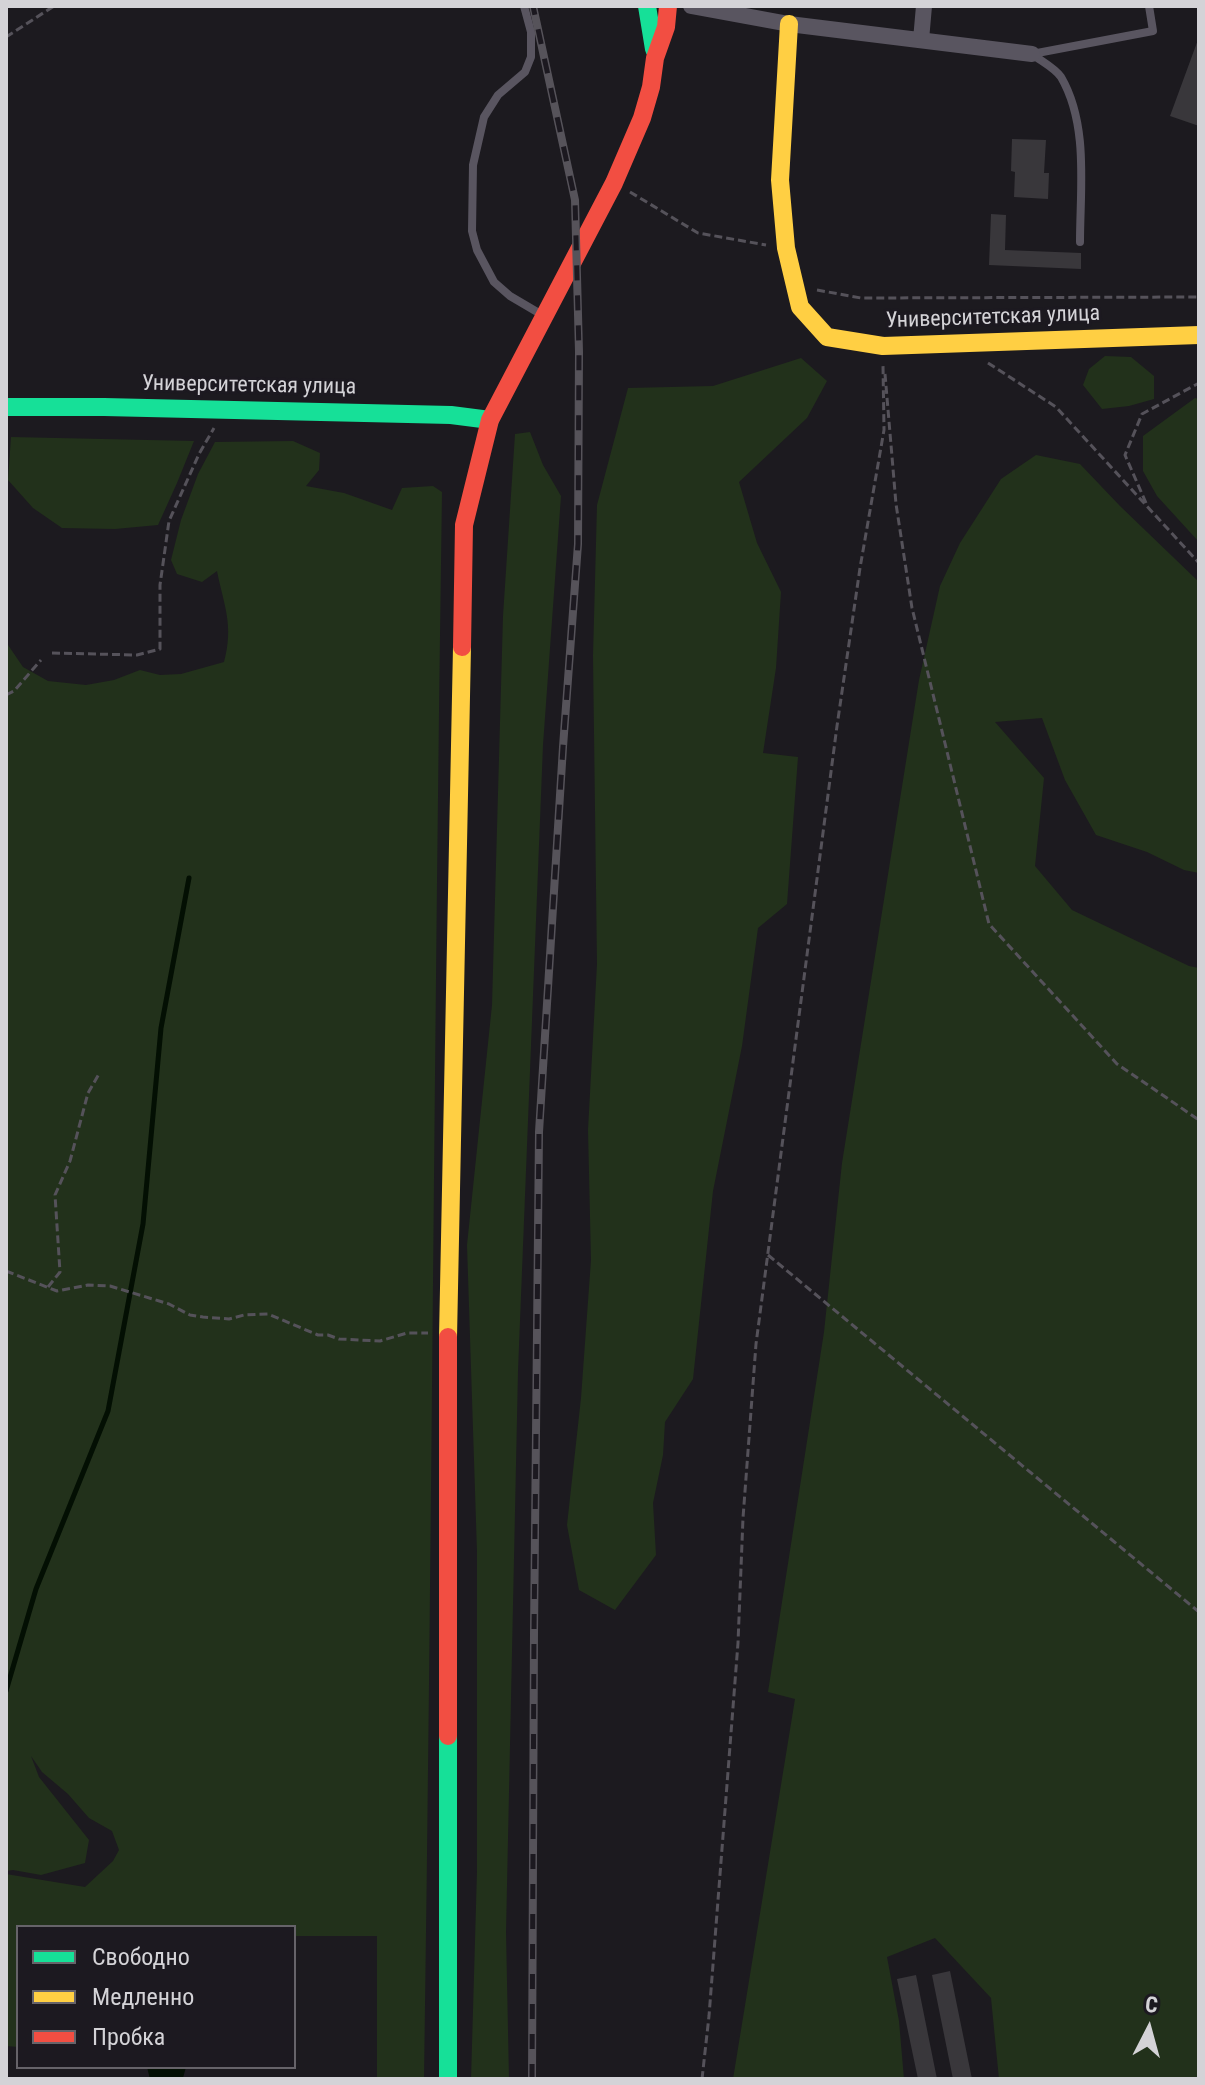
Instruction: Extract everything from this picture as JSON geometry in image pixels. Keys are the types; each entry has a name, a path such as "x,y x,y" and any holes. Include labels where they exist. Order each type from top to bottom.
{"main road":[{"path":"647,6 655,58"},
{"path":"448,2079 448,1332 464,525 490,420 614,183 642,118 655,58 666,27 668,6"},
{"name":"Университетская улица","path":"789,24 780,180 786,248 800,307 827,337 883,346 1199,335"},
{"name":"Университетская улица","path":"6,407 451,415 490,420"}],"street":[{"path":"691,6 789,24 1032,54"},
{"path":"921,40 924,6"}],"lane":[{"path":"524,6 531,32 531,57 525,72 498,95 484,117 473,165 472,231 477,250 494,282 544,317"},
{"path":"1032,54 1153,31 1149,6"},
{"path":"1032,54 1060,74 1073,104 1080,142 1080,242"}],"path":[{"path":"6,37 54,6"},
{"path":"614,183 698,233 786,248"},
{"path":"794,286 861,298 1199,297"},
{"path":"963,344 1056,407 1199,563"},
{"path":"883,346 896,504 912,608 989,924 1117,1064 1199,1120"},
{"path":"702,2079 738,1643 743,1518 756,1344 837,726 884,430 883,346"},
{"path":"1147,506 1125,455 1142,414 1199,383"},
{"path":"52,653 137,655 160,649 160,585 169,521 199,454 226,409"},
{"path":"6,695 14,691 41,660"},
{"path":"48,1287 60,1272 55,1195 70,1161 88,1093 99,1074"},
{"path":"768,1255 1199,1612"},
{"path":"6,1271 57,1291 88,1285 110,1286 169,1304 190,1315 229,1319 268,1314 318,1335 339,1339 380,1341 407,1333 448,1332"}],"green space":[{"path":"1105,356 1131,357 1154,376 1154,399 1102,409 1083,385 1089,369"},
{"path":"801,358 827,381 807,418 739,482 757,543 781,592 776,668 763,753 798,757 787,904 758,928 742,1046 713,1191 693,1379 665,1422 663,1455 653,1503 656,1555 615,1610 579,1590 567,1525 581,1398 591,1260 588,1130 597,964 593,656 597,505 628,388 713,386"},
{"path":"1195,398 1199,399 1199,542 1157,496 1143,471 1143,436"},
{"path":"530,432 543,465 561,496 543,745 518,1371 506,1932 509,2079 471,2079 477,1871 477,1552 467,1245 492,1005 503,616 515,434"},
{"path":"11,437 194,441 158,525 115,529 62,528 33,508 8,480"},
{"path":"293,441 320,453 319,470 306,486 344,493 392,510 402,488 433,486 442,492 424,2079 377,2079 377,1936 296,1936 296,1925 16,1925 16,2047 6,2046 6,1874 85,1887 113,1861 119,1850 112,1831 89,1818 68,1794 42,1772 31,1756 39,1777 89,1840 85,1863 41,1875 6,1871 6,642 23,667 48,681 86,685 114,680 140,670 160,675 181,674 224,662 228,626 217,571 202,582 177,574 171,560 181,520 198,474 215,442"},
{"path":"1036,455 1080,464 1199,582 1199,873 1096,835 1065,780 1042,718 995,722 1044,778 1035,866 1072,910 1199,968 1199,2077 999,2079 991,1998 935,1938 887,1957 899,2021 904,2079 733,2079 795,1699 768,1692 824,1332 842,1163 919,680 940,586 960,543 1001,479"}],"shaded area":[{"path":"148,2069 185,2069 181,2079 150,2079"}],"building":[{"path":"1199,37 1199,126 1170,116"},
{"path":"1012,139 1046,140 1044,173 1049,173 1048,199 1014,197"},
{"path":"991,214 1006,215 1005,250 1081,253 1081,269 989,265"},
{"path":"950,1971 972,2079 953,2079 932,1975"},
{"path":"916,1975 937,2079 918,2079 897,1979"}],"waterway":[{"path":"6,1691 36,1589 108,1411 143,1224 161,1028 189,878"}],"railway":[{"path":"532,2079 539,1132 578,544 579,352 575,200 533,6"}],"traffic: fast":[{"path":"647,6 654,49"},
{"path":"6,407 451,415 490,420"},
{"path":"448,1736 448,2079"}],"traffic: slow":[{"path":"789,24 780,180 786,248 800,307 827,337 883,346 1199,335"},
{"path":"448,1337 462,647"}],"traffic: jam":[{"path":"462,647 464,525 490,420 614,183 642,118 655,58 666,27 668,6"},
{"path":"448,1337 448,1736"}]}
